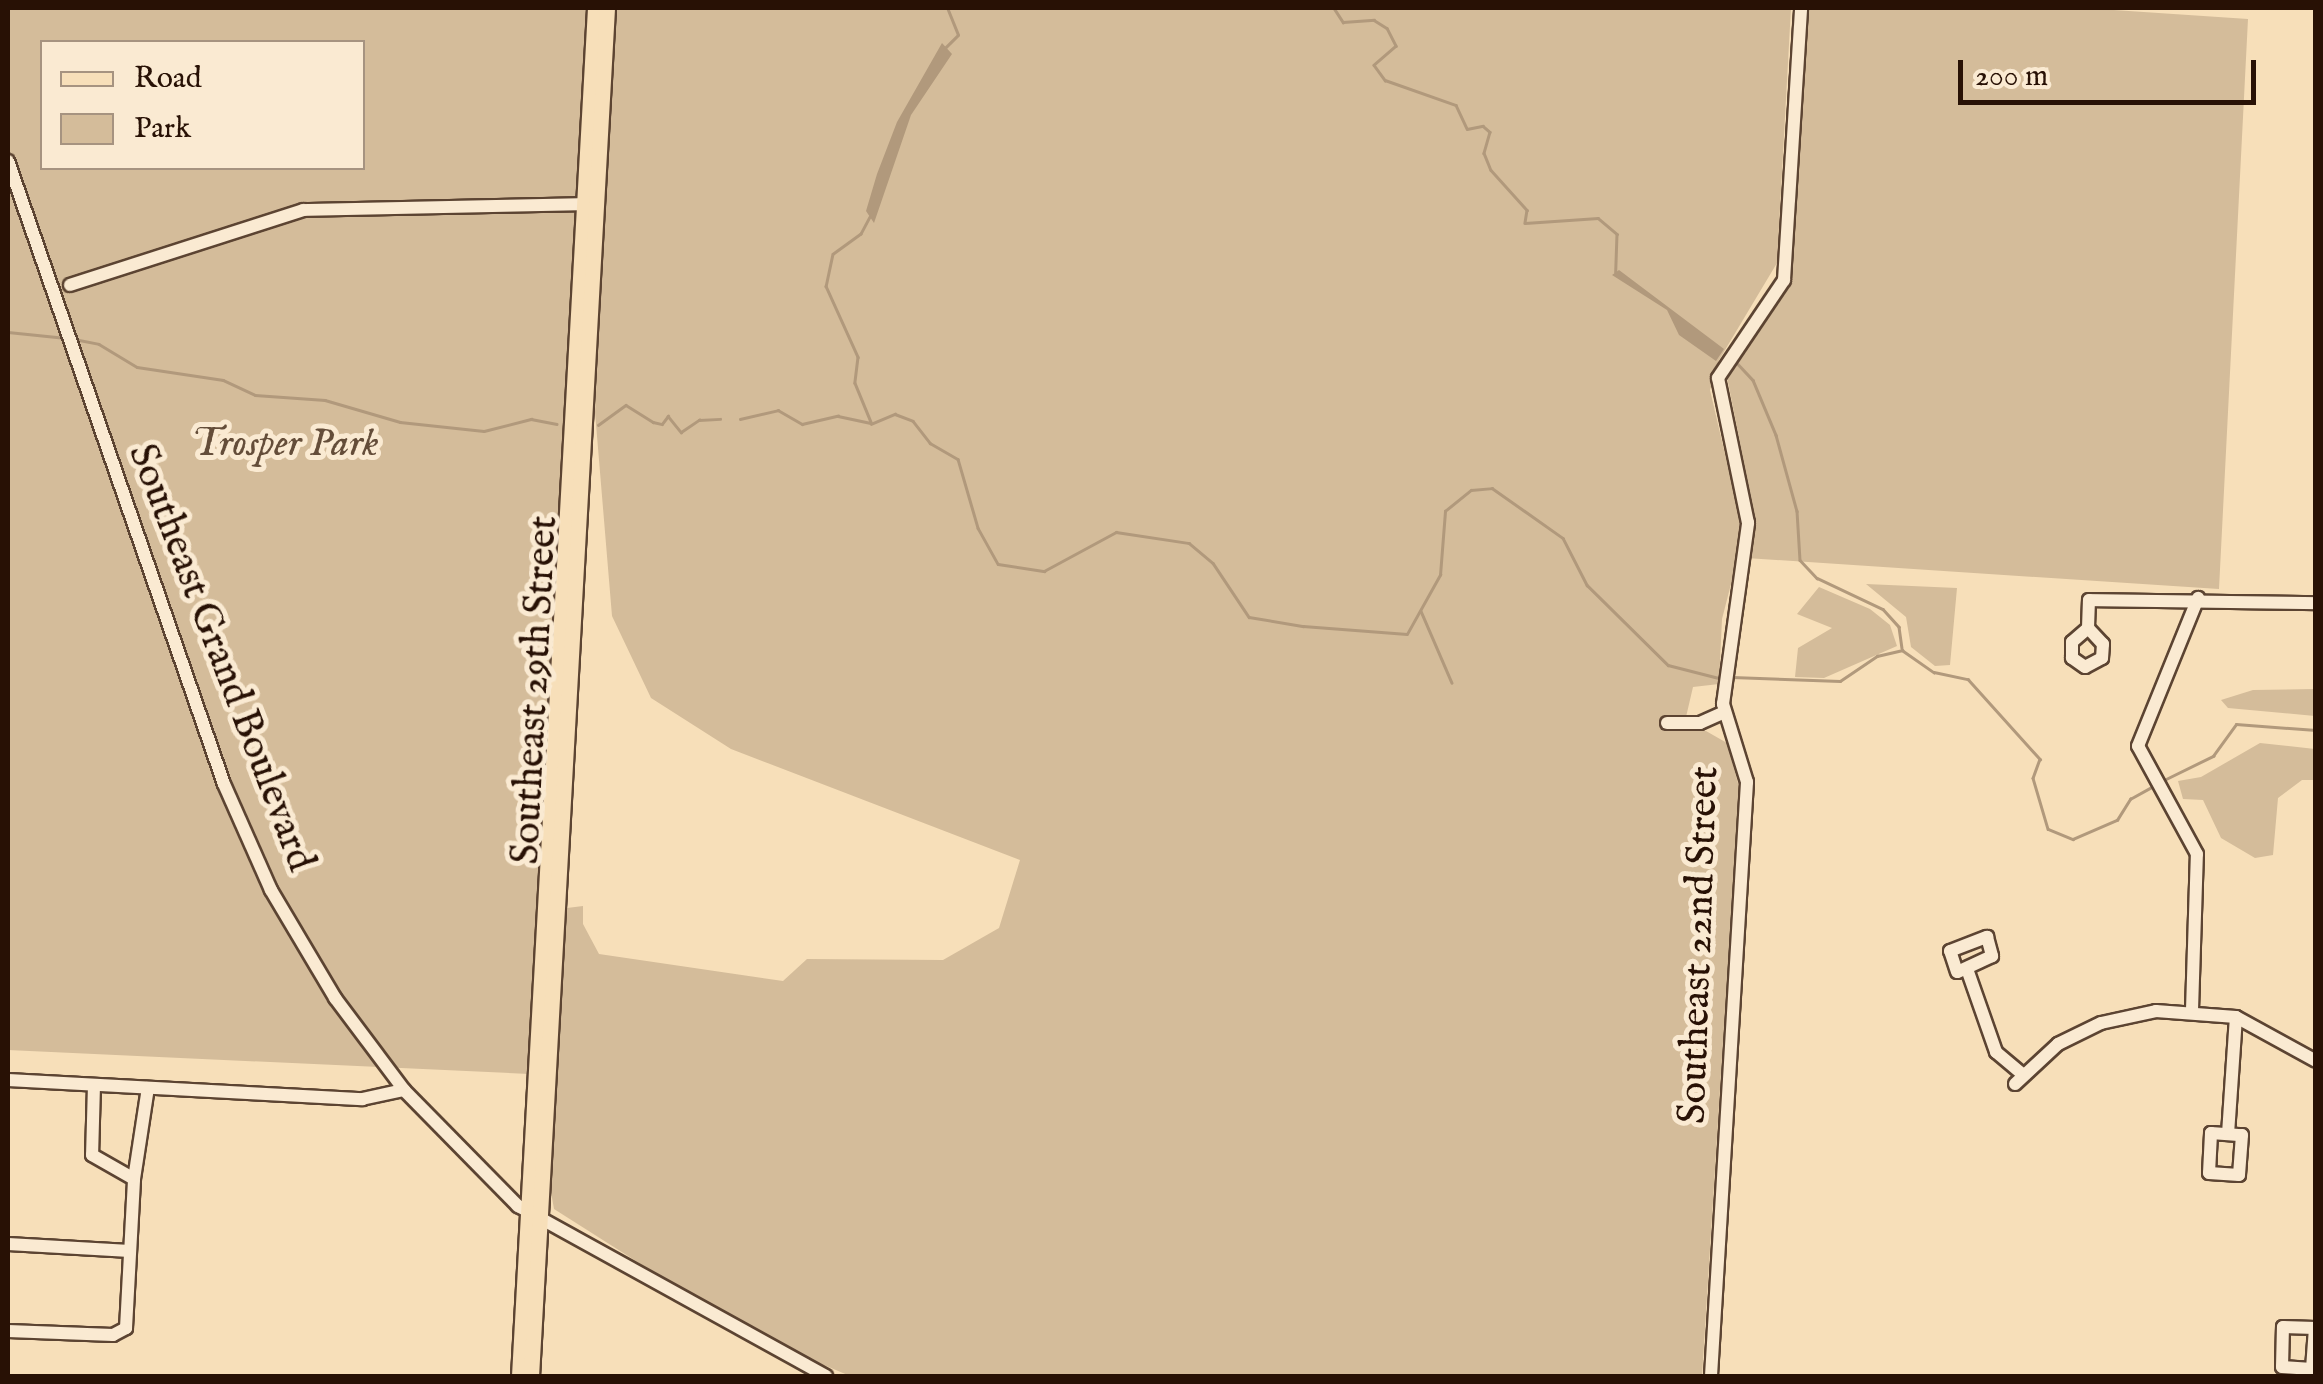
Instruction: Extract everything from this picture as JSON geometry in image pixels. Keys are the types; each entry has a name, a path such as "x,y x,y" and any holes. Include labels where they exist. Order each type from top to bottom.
{"main road":[{"name":"Southeast 29th Street","path":"590,204 595,8"},
{"name":"Southeast 29th Street","path":"520,1376 534,1212 590,204 607,8"},
{"name":"Southeast 29th Street","path":"531,1376 534,1212"}],"street":[{"name":"Southeast 22nd Street","path":"1710,1376 1747,782 1725,712 1724,691 1748,540 1746,502 1718,396 1724,364 1784,280 1801,8"},
{"name":"Southeast Grand Boulevard","path":"8,161 244,834 320,974 404,1090 534,1212 712,1318 826,1376"},
{"path":"70,284 303,210 590,204"},
{"path":"2192,1010 2201,874 2182,817 2140,757 2141,735 2198,598"},
{"path":"2088,628 2090,600 2166,604 2198,598 2316,603"},
{"path":"1667,723 1700,724 1725,712"},
{"path":"1967,969 1996,1052 2019,1080 2058,1044 2101,1023 2192,1010 2236,1017 2316,1061"},
{"path":"2228,1134 2236,1017"},
{"path":"8,1080 362,1099 404,1090"},
{"path":"94,1085 92,1155 134,1179"},
{"path":"8,1331 113,1335 126,1328 134,1179 148,1088"},
{"path":"8,1244 130,1251"}],"green space":[{"name":"Trosper Park","path":"8,8 587,8 529,1074 8,1050"},
{"path":"616,8 1791,8 1777,263 1719,360 1710,390 1739,514 1740,549 1722,619 1719,684 1693,687 1686,717 1687,731 1706,731 1727,743 1739,787 1702,1376 850,1376 751,1334 554,1209 549,1181 567,908 583,906 583,924 599,954 783,981 807,959 943,960 999,928 1020,860 731,749 651,698 612,616 595,412"},
{"path":"1806,8 2084,8 2248,19 2219,589 1746,558 1751,498 1727,377 1790,275"},
{"path":"1866,584 1957,588 1950,665 1935,666 1911,647 1906,617"},
{"path":"1819,587 1870,609 1890,625 1897,646 1824,678 1795,677 1798,648 1832,628 1797,614"},
{"path":"2315,689 2315,716 2228,708 2221,700 2253,690"},
{"path":"2260,743 2315,749 2316,780 2302,780 2278,798 2273,855 2255,858 2221,838 2203,800 2183,799 2178,781 2201,777"}],"shaded area":[{"path":"942,43 952,54 911,115 874,223 866,211 877,174 897,122"},
{"path":"1619,270 1724,349 1716,361 1679,335 1667,310 1612,275"}],"waterway":[{"path":"945,48 958,35 947,8"},
{"path":"1334,8 1343,22 1374,20 1387,28 1396,46 1374,65 1385,80 1456,105 1467,129 1483,126 1490,132 1484,153 1491,170 1527,210 1525,223 1598,218 1617,234 1616,272"},
{"path":"870,217 861,234 833,254 826,286 858,357 855,383 871,422"},
{"path":"8,332 66,338"},
{"path":"74,339 99,344 137,367 223,380 255,395 325,400 400,422 484,431 531,419 557,424"},
{"path":"1738,364 1753,380 1776,435 1797,511 1800,560 1817,578 1883,609 1899,627 1902,648"},
{"path":"598,425 626,405 653,422 662,424 668,416 681,432 699,420 720,419"},
{"path":"740,419 778,410 802,424 838,416 870,423"},
{"path":"871,424 895,414 913,421 930,443 958,459 978,528 998,564 1044,571 1116,532 1189,543 1213,563 1249,617 1303,626 1407,634 1440,575 1445,511 1471,490 1492,488 1563,538 1587,585 1668,665 1719,678"},
{"path":"1421,611 1452,683"},
{"path":"1732,677 1840,681 1877,656 1902,650 1934,672 1968,679 2040,759 2033,778 2048,829 2073,839 2117,820 2130,799 2152,787"},
{"path":"2164,780 2213,756 2236,724 2316,730"}]}
